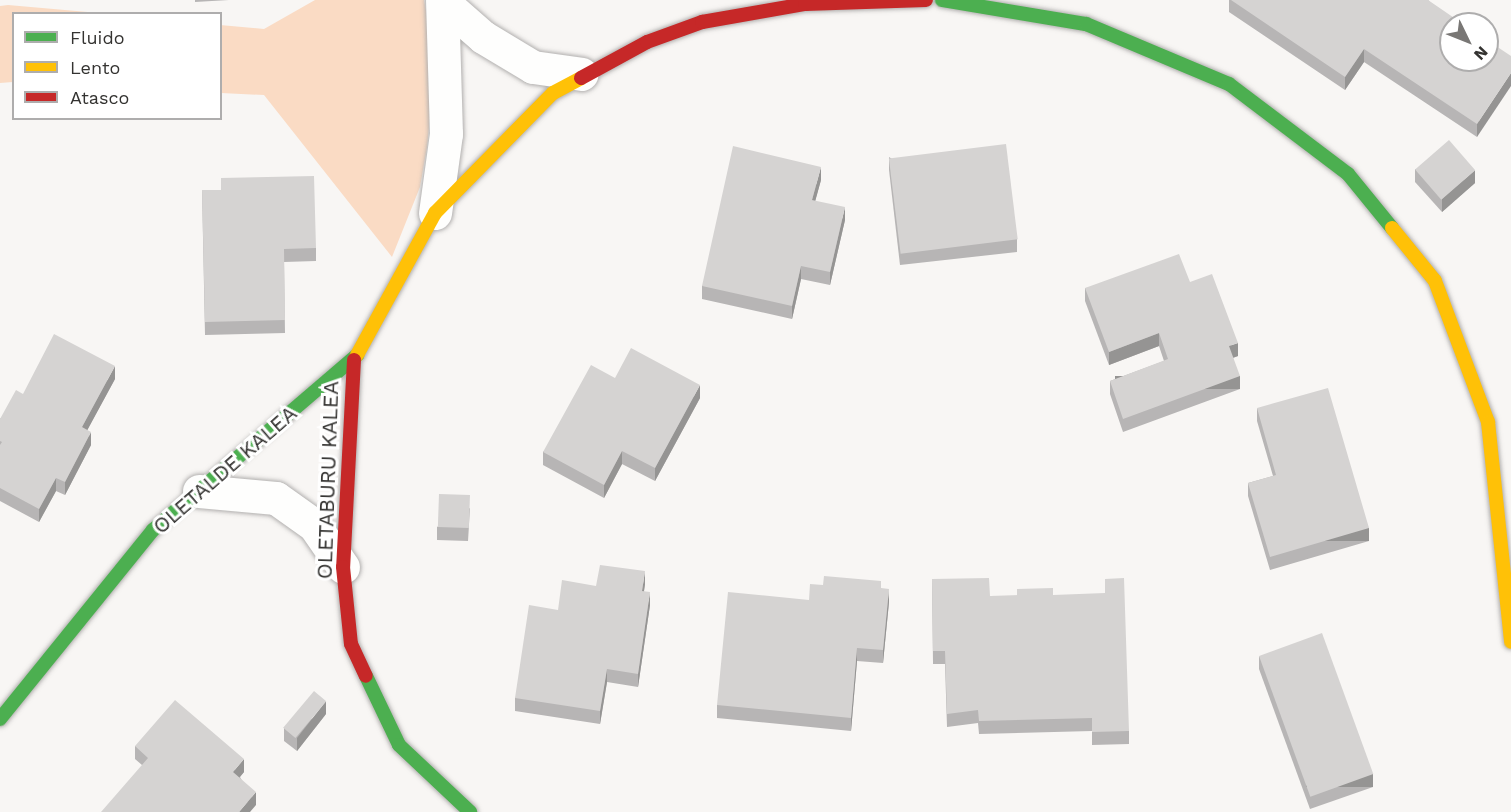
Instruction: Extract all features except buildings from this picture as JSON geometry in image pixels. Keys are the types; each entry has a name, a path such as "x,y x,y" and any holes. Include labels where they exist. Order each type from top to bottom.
{"street":[{"name":"OLETALDE KALEA","path":"0,719 153,530 354,360 435,213 553,93 582,74 647,42 702,22 805,4 926,0"},
{"path":"942,0 1086,24 1229,84 1348,174 1435,281 1488,422 1511,642"},
{"name":"OLETALDE KALEA","path":"443,1 483,37 533,67 582,74"},
{"name":"OLETALDE KALEA","path":"435,213 447,134 443,1"},
{"name":"OLETABURU KALEA","path":"354,360 342,567 351,644 399,745 470,812"},
{"path":"199,491 276,498 314,525 342,567"}],"shaded area":[{"path":"315,0 424,0 429,28 431,107 427,147 420,187 392,257 264,95 222,93 222,25 264,29"},
{"path":"0,6 88,12 12,12 12,82 0,83"}],"traffic: fast":[{"path":"942,0 1086,24 1229,84 1348,174 1392,228"},
{"path":"0,719 153,530 357,355"},
{"path":"366,676 399,745 470,812"}],"traffic: slow":[{"path":"357,355 435,213 553,93 581,78"},
{"path":"1392,228 1435,281 1488,422 1511,642"}],"traffic: jam":[{"path":"581,78 647,42 702,22 805,4 926,0"},
{"path":"354,360 343,567 351,644 366,676"}]}
